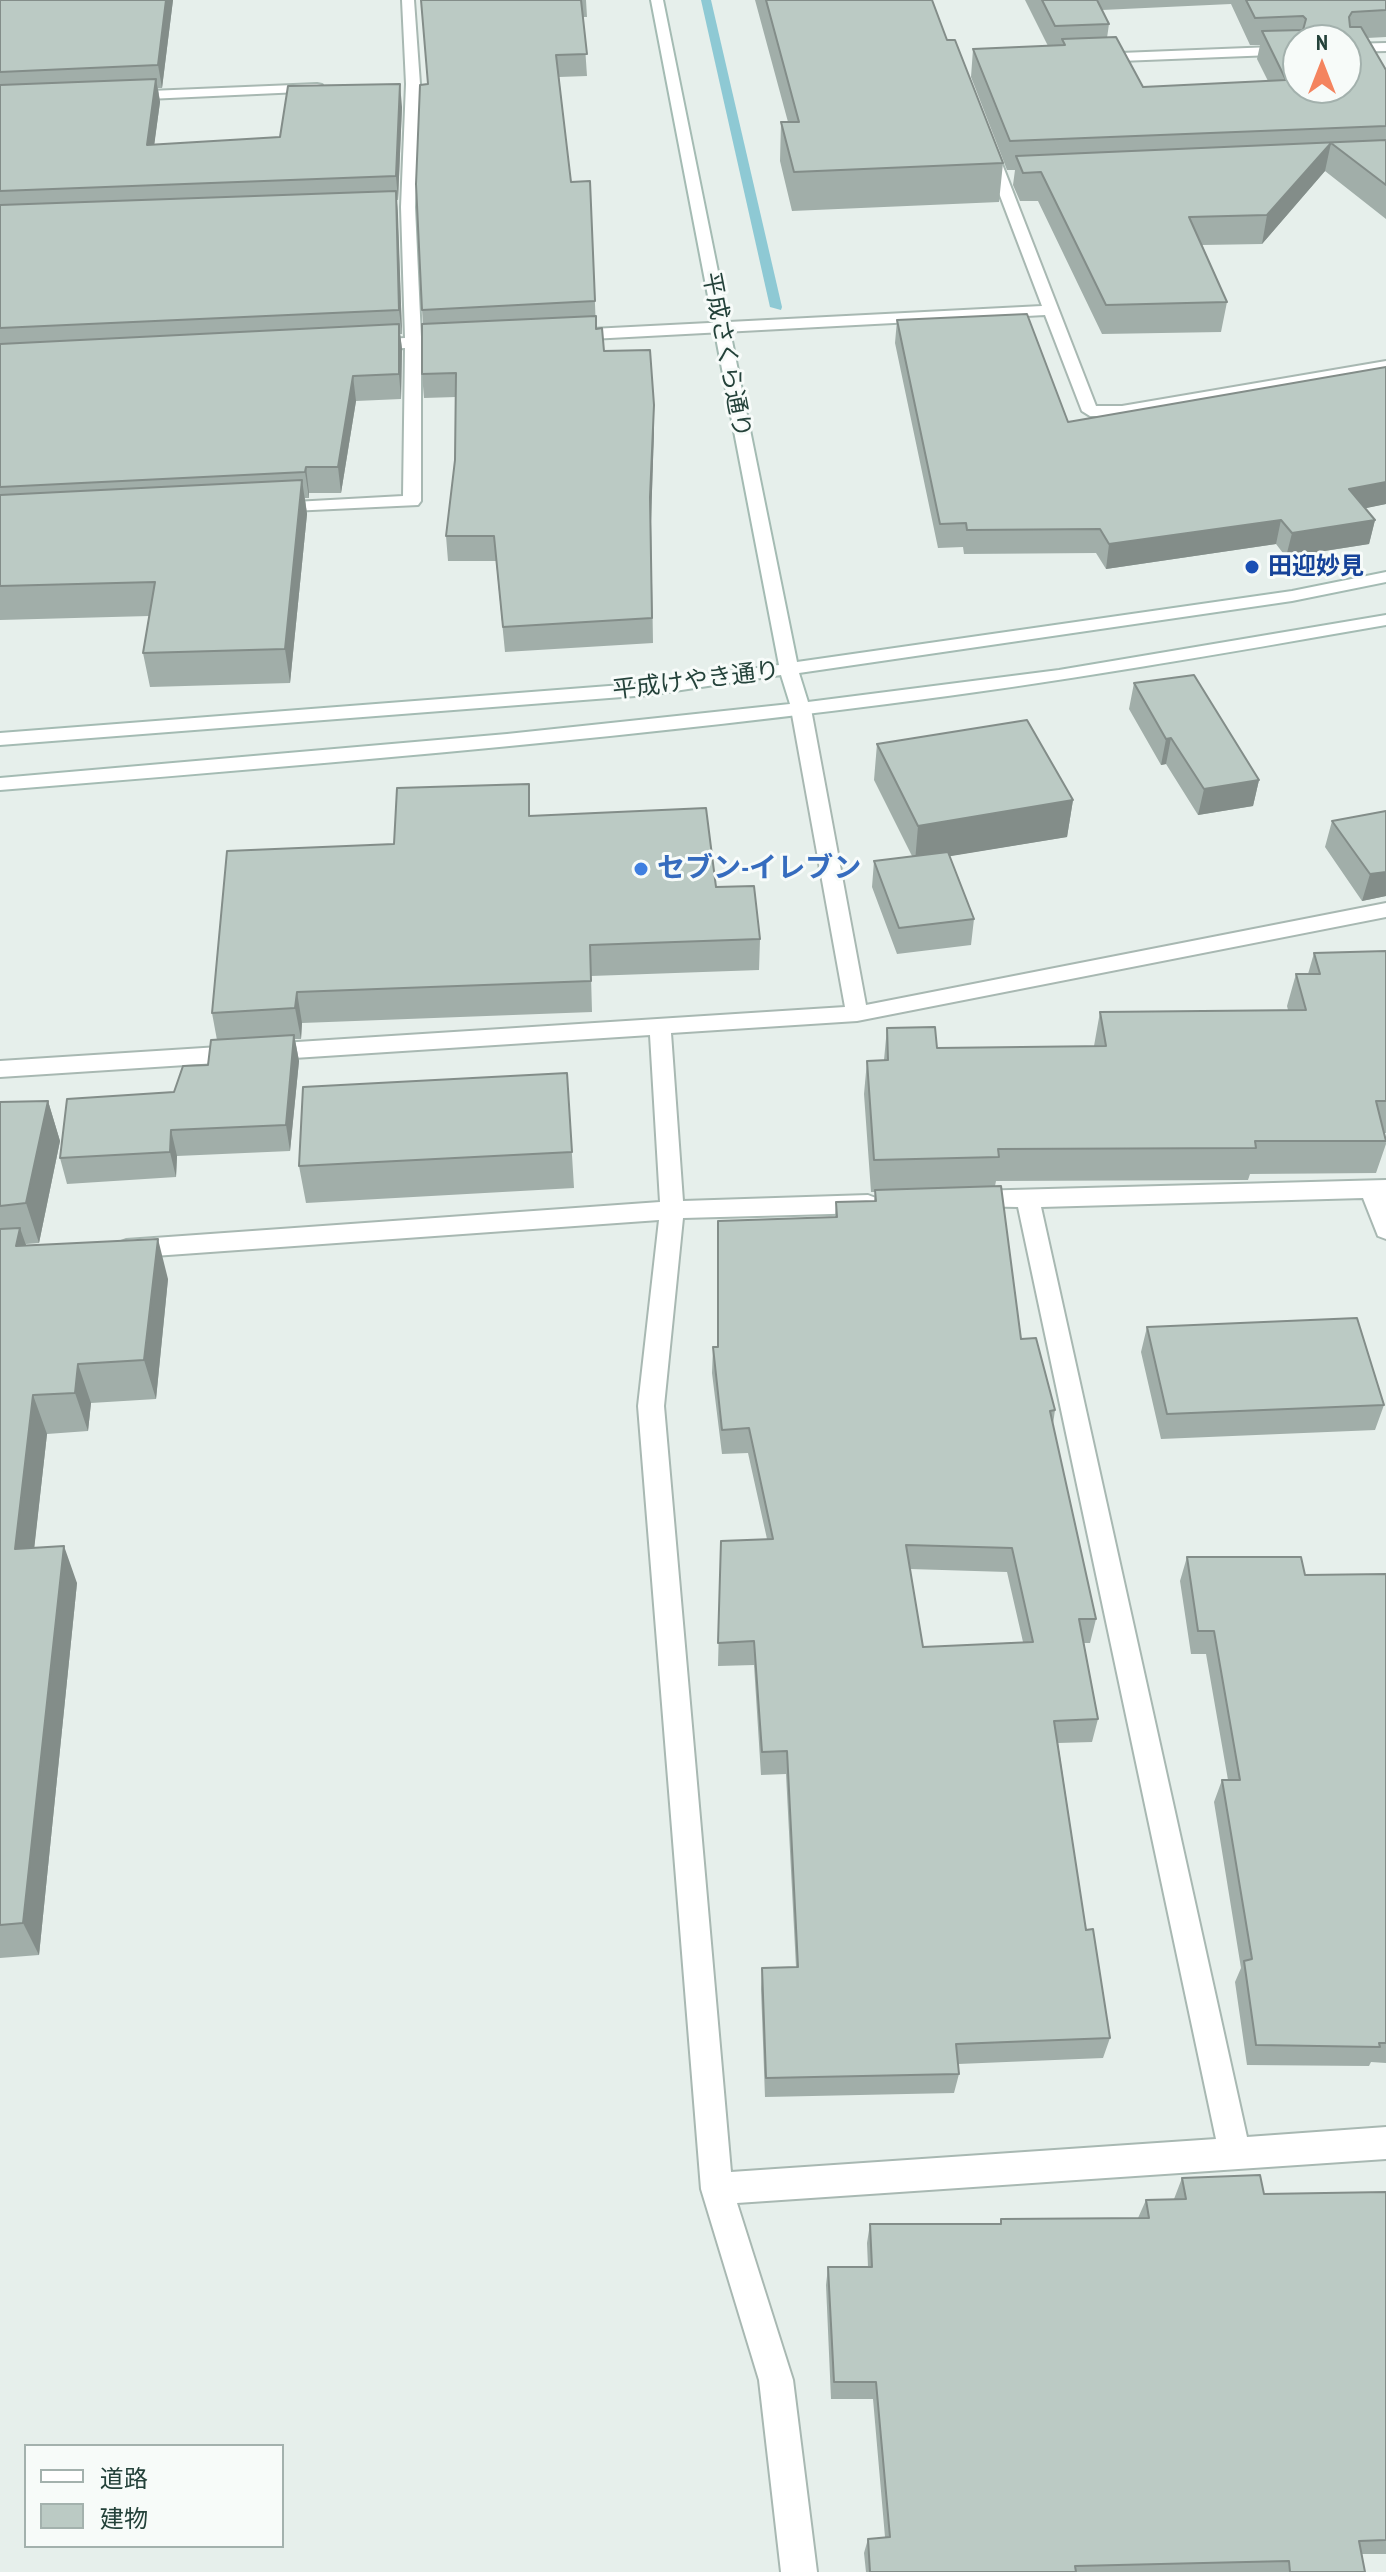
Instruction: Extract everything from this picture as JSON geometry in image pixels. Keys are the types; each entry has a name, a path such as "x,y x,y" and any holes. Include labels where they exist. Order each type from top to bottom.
{"street":[{"path":"254,509 412,501 413,342 400,207 408,0"},
{"name":"平成さくら通り","path":"657,0 789,670 801,709 857,1014"},
{"path":"1362,48 1386,47"},
{"path":"1081,59 1282,51"},
{"path":"111,97 334,87"},
{"path":"984,135 1007,177 1090,411 1122,411 1386,366"},
{"path":"554,336 1053,310"},
{"path":"349,345 476,340"},
{"name":"平成けやき通り","path":"0,739 648,689 1292,596 1386,577"},
{"name":"平成けやき通り","path":"0,784 402,751 801,709 1014,682 1386,620"},
{"path":"0,1069 857,1014 1386,910"},
{"path":"660,1028 672,1210 651,1406 717,2189 776,2380 799,2572"},
{"path":"950,1201 1379,1190 1386,1230"},
{"path":"1028,1199 1235,2153"},
{"path":"109,1250 672,1210 888,1203"},
{"path":"717,2189 1386,2143"}],"building":[{"path":"0,0 166,0 158,65 0,72"},
{"path":"421,0 581,0 587,54 556,55 571,182 590,181 595,301 422,310 416,184 420,85 428,84"},
{"path":"766,0 932,0 947,40 955,40 1003,163 794,172 781,122 799,122"},
{"path":"1042,0 1097,0 1109,24 1055,26"},
{"path":"1246,0 1386,0 1386,10 1352,12 1350,24 1305,24 1303,16 1255,18"},
{"path":"1362,29 1386,70 1386,126 1010,141 973,49 1065,45 1062,39 1116,37 1143,87 1282,80 1282,104 1362,104"},
{"path":"1262,31 1282,31 1282,72"},
{"path":"156,79 147,145 280,137 288,86 400,84 396,176 0,191 0,85"},
{"path":"1386,140 1386,185 1331,143 1267,215 1189,217 1227,302 1106,305 1041,172 1023,173 1016,156"},
{"path":"396,191 399,310 0,328 0,205"},
{"path":"1027,314 1068,422 1386,367 1386,482 1349,489 1375,520 1292,533 1281,520 1109,544 1100,529 967,530 966,523 940,524 897,320"},
{"path":"596,316 596,329 602,328 604,351 650,350 654,405 650,497 652,618 503,627 494,536 446,536 455,460 456,373 422,374 422,324"},
{"path":"399,324 399,374 353,376 338,467 306,467 305,472 0,487 0,344"},
{"path":"302,480 285,649 143,653 155,582 0,586 0,495"},
{"path":"1194,675 1259,780 1204,789 1171,738 1166,739 1134,683"},
{"path":"1027,720 1073,800 918,826 877,744"},
{"path":"529,784 529,816 706,808 716,887 754,886 760,939 590,945 591,981 297,992 295,1008 212,1013 227,851 394,844 397,788"},
{"path":"1386,811 1386,872 1370,874 1332,821"},
{"path":"948,852 974,919 899,928 874,861"},
{"path":"1386,951 1386,1101 1376,1101 1386,1141 1255,1141 1256,1148 998,1149 999,1157 874,1160 867,1061 888,1060 887,1028 935,1027 937,1048 1106,1046 1100,1012 1306,1010 1296,974 1320,974 1314,953"},
{"path":"294,1035 286,1125 171,1130 170,1152 60,1158 67,1099 174,1092 183,1066 208,1065 211,1040"},
{"path":"567,1073 572,1152 299,1166 303,1087"},
{"path":"48,1101 26,1203 0,1206 0,1102"},
{"path":"1001,1186 1021,1339 1036,1338 1055,1410 1050,1411 1096,1619 1079,1619 1098,1719 1054,1721 1086,1930 1093,1929 1110,2038 956,2044 959,2074 766,2078 762,1968 798,1967 787,1751 762,1752 754,1641 718,1643 721,1541 773,1539 749,1428 722,1430 713,1347 718,1347 718,1221 837,1217 836,1202 876,1201 875,1190","holes":["906,1545 1012,1548 1033,1642 923,1647"]},
{"path":"20,1228 16,1246 158,1239 144,1360 78,1364 75,1393 33,1395 15,1549 64,1546 23,1923 0,1925 0,1229"},
{"path":"1357,1318 1384,1405 1167,1414 1147,1327"},
{"path":"1187,1557 1301,1557 1305,1575 1386,1574 1386,2043 1379,2043 1380,2047 1256,2045 1244,1961 1252,1959 1222,1780 1240,1780 1214,1631 1198,1631"},
{"path":"1260,2175 1264,2194 1386,2192 1386,2540 1359,2541 1365,2572 1290,2572 1289,2561 1075,2566 1076,2572 870,2572 868,2539 890,2537 876,2382 834,2382 828,2267 872,2267 870,2224 1001,2224 1001,2219 1149,2218 1146,2200 1186,2199 1182,2178"}],"waterway":[{"path":"706,0 776,307"}],"place":[{"name":"田迎妙見","path":"1252,567"},
{"name":"セブン-イレブン","path":"641,869"}]}
